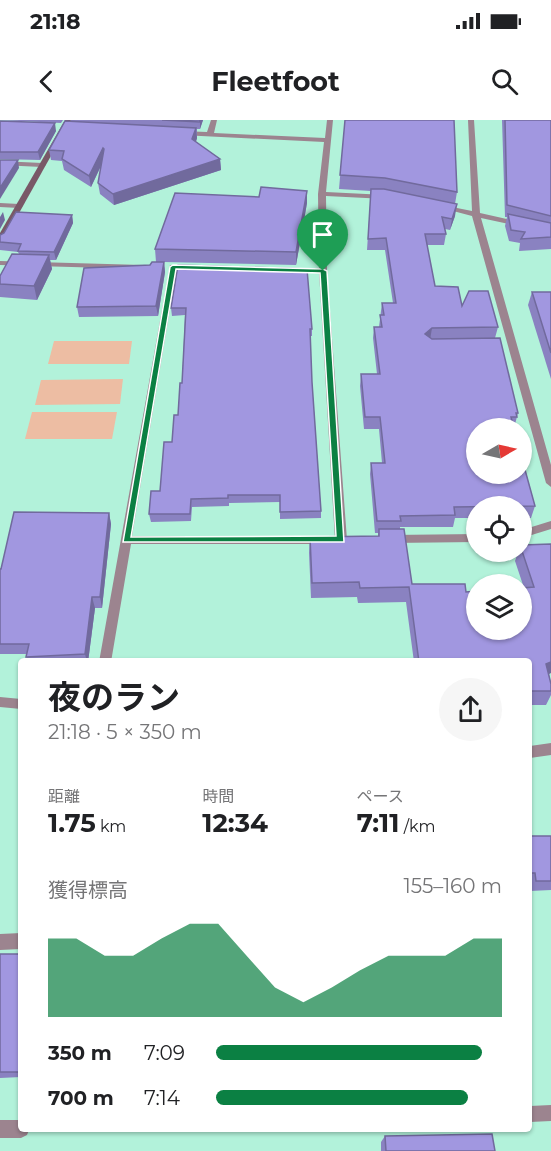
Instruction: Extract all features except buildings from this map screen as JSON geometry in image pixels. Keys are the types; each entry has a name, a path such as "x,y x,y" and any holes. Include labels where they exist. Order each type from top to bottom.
{"street":[{"path":"210,134 214,120"},
{"path":"126,540 346,540 323,271 322,195 330,120"},
{"path":"471,120 476,215 551,483"},
{"path":"0,240 66,123"},
{"path":"53,126 66,123 75,128"},
{"path":"176,132 327,140"},
{"path":"0,163 42,165"},
{"path":"322,195 393,198"},
{"path":"0,206 20,207"},
{"path":"435,206 551,231"},
{"path":"0,263 150,267"},
{"path":"162,267 185,267"},
{"path":"106,658 173,267"},
{"path":"312,271 323,271"},
{"path":"500,345 512,344"},
{"path":"532,531 551,525"},
{"path":"375,539 466,538"},
{"path":"0,702 18,704"},
{"path":"532,753 551,749"},
{"path":"0,942 18,941"},
{"path":"532,1114 551,1113"},
{"path":"0,1130 18,1129"}],"shaded area":[{"path":"54,341 132,341 129,364 48,364"},
{"path":"123,379 120,404 35,405 41,380"},
{"path":"32,412 117,412 112,439 25,439"}],"route":[{"path":"173,267 323,271 341,540 126,540 173,267"}]}
